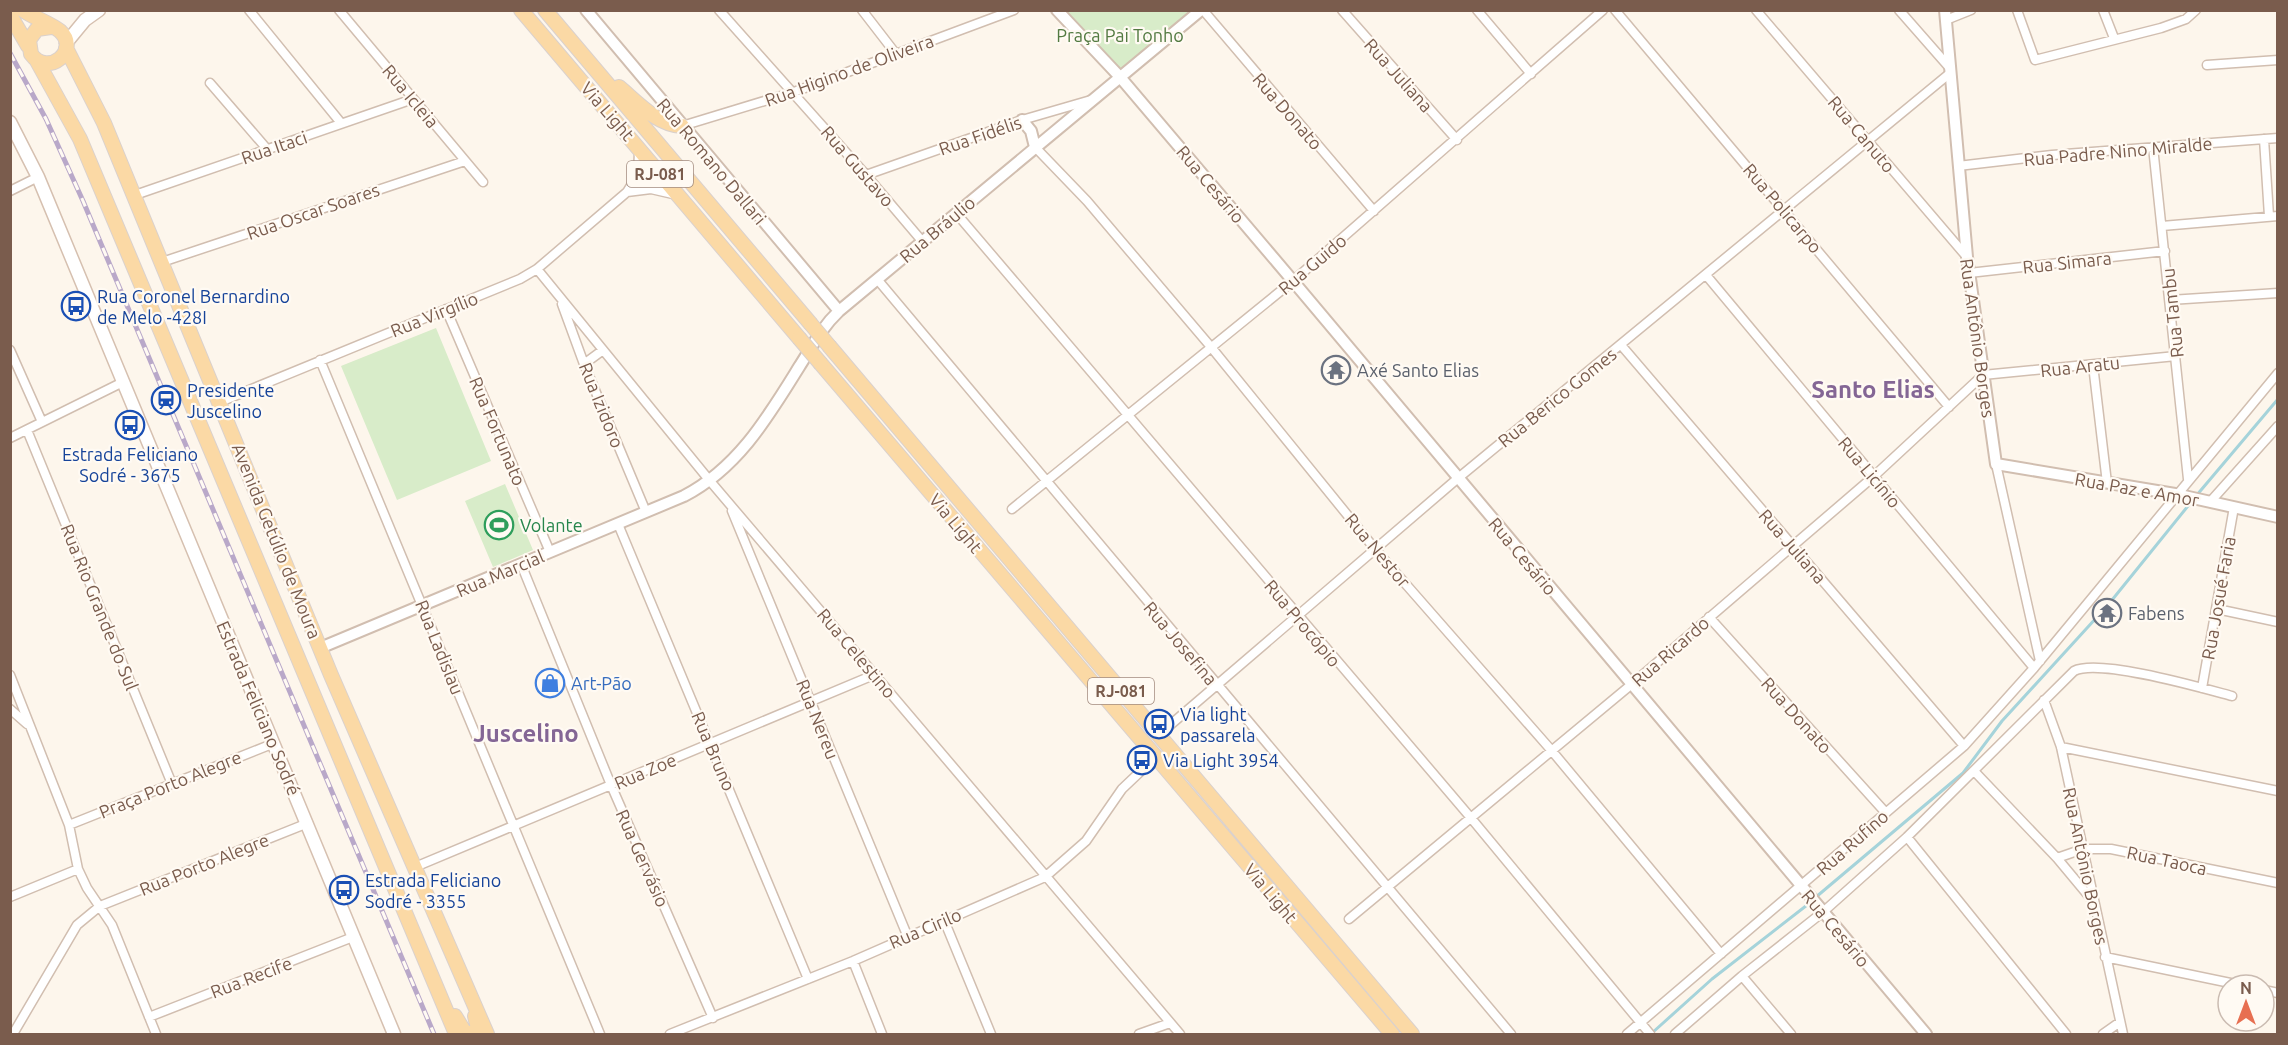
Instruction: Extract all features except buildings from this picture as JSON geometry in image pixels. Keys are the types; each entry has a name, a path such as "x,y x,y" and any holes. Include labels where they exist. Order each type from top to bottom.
{"main road":[{"path":"23,10 63,34 66,46"},
{"path":"10,15 31,54 37,61 46,64 63,57 66,46 85,20 99,10"},
{"name":"Via Light","path":"521,10 1392,1035"},
{"name":"Via Light","path":"545,10 1412,1035"},
{"path":"28,46 35,30 85,20"},
{"name":"Avenida Getúlio de Moura","path":"66,46 95,103 135,195 320,648 487,1035"},
{"name":"Avenida Getúlio de Moura","path":"37,61 85,150 288,640 456,1035"},
{"path":"593,68 654,116 682,126"},
{"name":"Estrada Feliciano Sodré","path":"10,122 38,177 272,744 308,823 394,1035"},
{"path":"430,972 464,1031 473,1034 478,1025 469,994"}],"street":[{"path":"249,10 341,123"},
{"name":"Rua Icleia","path":"339,10 483,182"},
{"name":"Rua Romano Dallari","path":"586,10 839,311"},
{"name":"Rua Gustavo","path":"720,10 867,175 922,241"},
{"path":"862,10 896,54"},
{"name":"Rua Higino de Oliveira","path":"682,126 794,92 1014,10"},
{"name":"Rua Cesário","path":"1057,10 1120,77 1293,281 1926,1035"},
{"name":"Rua Bráulio","path":"710,481 756,434 818,334 839,311 1202,10"},
{"name":"Rua Donato","path":"1202,10 1374,211"},
{"name":"Rua Juliana","path":"1342,10 1457,140"},
{"path":"1478,10 1531,74"},
{"name":"Rua Guido","path":"1012,509 1293,281 1603,10"},
{"name":"Rua Policarpo","path":"1614,10 1786,211 1949,407"},
{"name":"Rua Canuto","path":"1756,10 1967,257"},
{"path":"1899,10 1949,70"},
{"path":"1946,15 1971,10"},
{"path":"2017,10 2034,60 2161,28 2186,19 2196,10"},
{"path":"2103,10 2114,38"},
{"name":"Rua Antônio Borges","path":"1946,15 1967,257 1995,464 2037,665"},
{"path":"2207,65 2277,60"},
{"name":"Rua Berico Gomes","path":"1169,726 1215,684 1457,479 1786,211 1949,70"},
{"path":"210,82 267,149"},
{"name":"Rua Itaci","path":"135,195 413,99"},
{"name":"Rua Fidélis","path":"867,175 1022,120 1094,99"},
{"path":"1022,120 1031,130 1035,147"},
{"name":"Rua Padre Nino Miralde","path":"1959,166 2153,147 2277,138"},
{"path":"2163,226 2273,216 2264,139"},
{"name":"Rua Virgílio","path":"220,402 537,269 627,192 640,169 638,147"},
{"name":"Rua Nestor","path":"1035,147 1087,201 1375,549 1552,751 1721,954"},
{"name":"Rua Tambu","path":"2153,147 2166,251 2188,479"},
{"name":"Rua Oscar Soares","path":"162,262 465,160"},
{"path":"10,191 38,177"},
{"path":"627,192 651,189 679,196"},
{"name":"Rua Procópio","path":"956,213 1471,818 1650,1035"},
{"name":"Rua Simara","path":"1969,273 2166,251"},
{"name":"Rua Celestino","path":"537,269 710,481 1180,1035"},
{"name":"Rua Licínio","path":"1706,275 1873,477 2037,665"},
{"name":"Rua Josefina","path":"877,279 1510,1035"},
{"path":"2170,300 2277,293"},
{"name":"Rua Izidoro","path":"560,297 584,364 646,512"},
{"name":"Rua Fortunato","path":"446,309 550,552"},
{"name":"Rua Juliana","path":"1621,345 1964,746"},
{"path":"10,350 42,422"},
{"path":"584,364 603,350"},
{"name":"Rua Aratu","path":"1983,375 2176,356"},
{"name":"Rua Ladislau","path":"320,360 600,1035"},
{"path":"2093,365 2107,483"},
{"name":"Rua Rufino","path":"1627,1035 1721,954 1803,888 1964,746 2037,665 2180,495 2188,479 2277,373"},
{"name":"Rua Ricardo","path":"1349,919 1632,684 1793,546 1873,477 1983,375"},
{"path":"10,438 123,382"},
{"path":"2206,501 2277,426"},
{"name":"Rua Rio Grande do Sul","path":"27,430 172,784"},
{"name":"Rua Paz e Amor","path":"1995,464 2180,495 2277,517"},
{"name":"Rua Marcial","path":"320,648 684,496 710,481"},
{"name":"Rua Nereu","path":"729,502 907,935"},
{"name":"Rua Josué Faria","path":"2202,688 2234,507"},
{"name":"Rua Bruno","path":"618,524 808,978"},
{"name":"Rua Gervásio","path":"521,564 611,785 712,1018"},
{"path":"2217,609 2277,622"},
{"name":"Rua Donato","path":"1710,617 1886,813"},
{"name":"Rua Rufino","path":"1675,1035 1820,908 1907,837 1975,772 2067,676 2081,668 2128,672 2202,688"},
{"name":"Rua Zoe","path":"415,867 876,674"},
{"path":"10,675 69,825 78,869 87,888 112,925 156,1035"},
{"path":"2202,688 2232,696"},
{"name":"Rua Antônio Borges","path":"2044,700 2061,747 2123,1035"},
{"path":"10,708 30,726"},
{"name":"Praça Porto Alegre","path":"69,825 272,744"},
{"path":"2061,747 2277,791"},
{"name":"Rua Cirilo","path":"670,1035 853,961 907,935 1045,877 1086,841 1122,789 1142,770"},
{"path":"1975,772 2093,901"},
{"name":"Rua Porto Alegre","path":"12,1034 76,925 100,906 308,823"},
{"path":"1907,837 2066,1035"},
{"name":"Rua Taoca","path":"2056,858 2083,849 2121,851 2277,883"},
{"path":"10,897 78,869"},
{"path":"944,920 991,1035"},
{"name":"Rua Recife","path":"149,1017 353,937"},
{"path":"2105,957 2216,980"},
{"path":"853,961 882,1035"},
{"path":"1742,976 1791,1035"},
{"path":"2103,1035 2120,1022"},
{"path":"1139,1035 1170,1023"}],"green space":[{"name":"Praça Pai Tonho","path":"1063,11 1196,11 1119,70"},
{"path":"436,328 491,461 397,500 341,366"},
{"name":"Volante","path":"505,484 533,550 493,567 465,501"}],"waterway":[{"path":"2196,496 2278,399"},
{"path":"1816,897 1963,773 2002,721 2108,605 2192,501"},
{"path":"1652,1033 1712,979 1811,902"}],"railway":[{"path":"10,53 46,119 83,201 434,1034"}],"place":[{"name":"Rua Coronel Bernardino de Melo -428I","path":"76,306"},
{"name":"Axé Santo Elias","path":"1336,370"},
{"name":"Presidente Juscelino","path":"166,400"},
{"name":"Estrada Feliciano Sodré - 3675","path":"130,425"},
{"name":"Volante","path":"499,525"},
{"name":"Fabens","path":"2107,613"},
{"name":"Art-Pão","path":"550,683"},
{"name":"Via light passarela","path":"1159,724"},
{"name":"Via Light 3954","path":"1142,760"},
{"name":"Estrada Feliciano Sodré - 3355","path":"344,890"}],"district":[{"name":"Santo Elias","path":"1873,389"},
{"name":"Juscelino","path":"526,733"}]}
